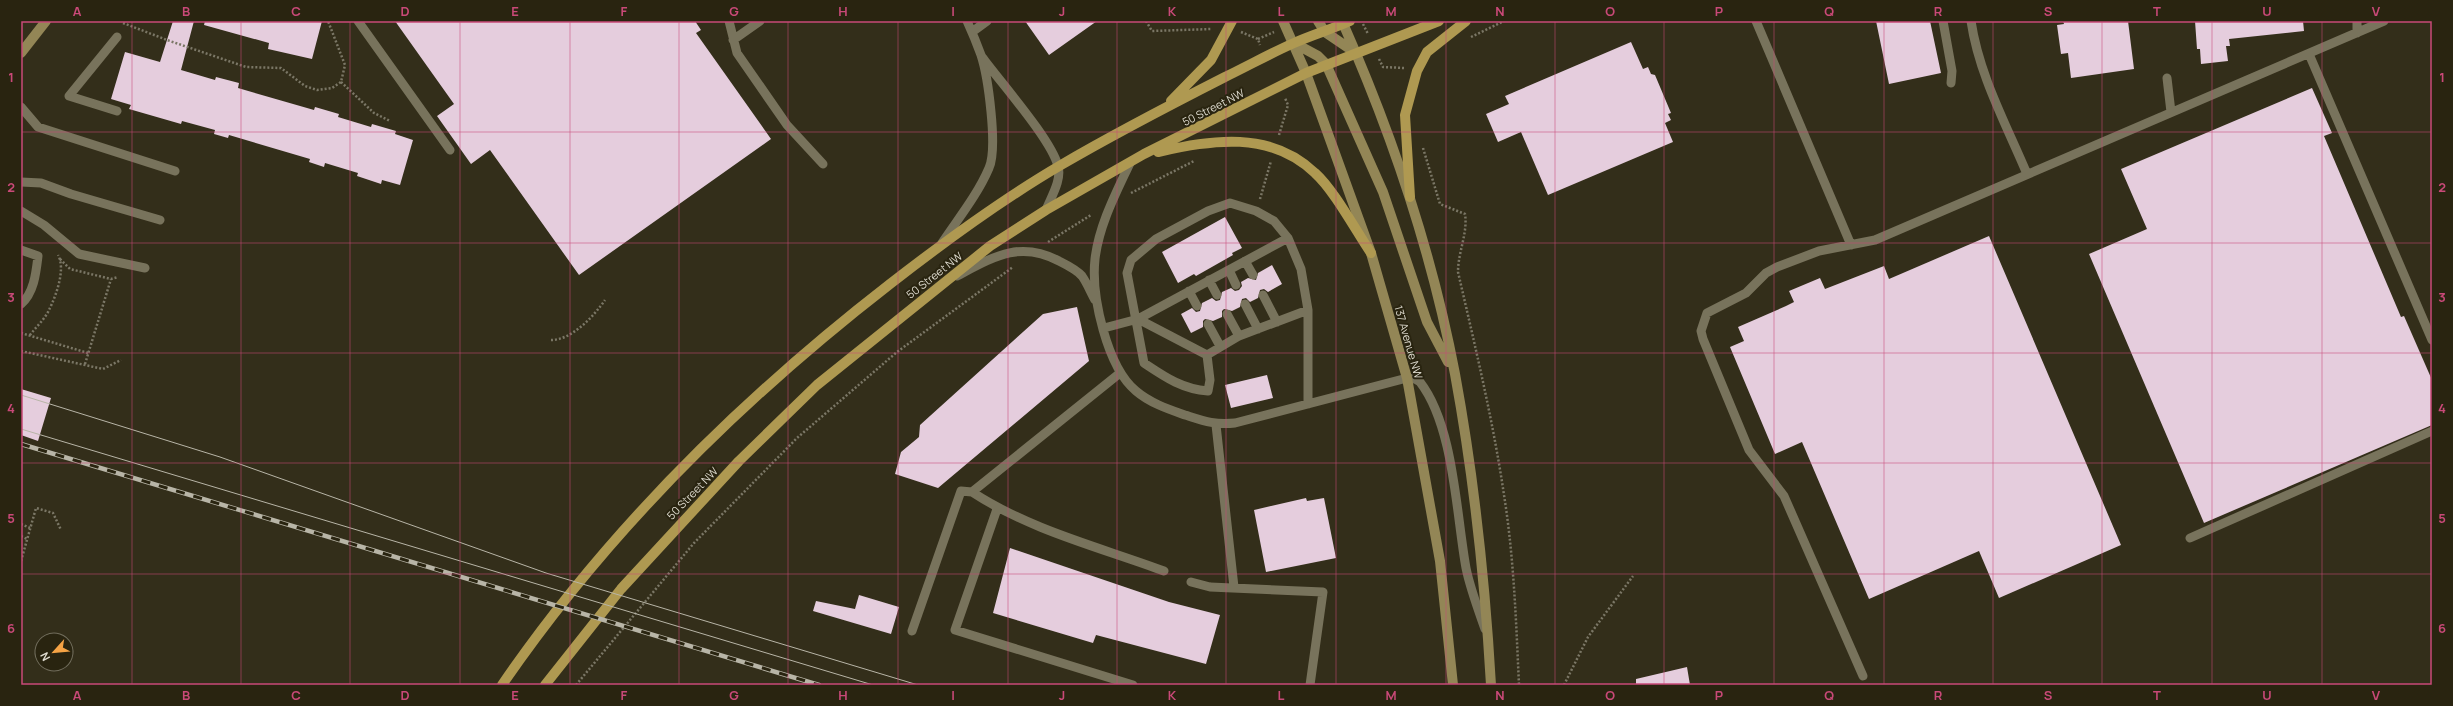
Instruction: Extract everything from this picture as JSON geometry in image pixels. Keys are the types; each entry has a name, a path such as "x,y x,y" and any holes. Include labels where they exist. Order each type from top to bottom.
{"main road":[{"path":"21,53 46,21"},
{"path":"1164,108 1211,60 1232,21"},
{"name":"137 Avenue NW","path":"1283,21 1306,73 1371,253 1407,378 1440,561 1453,685"},
{"path":"1318,21 1325,32 1356,53"},
{"name":"50 Street NW","path":"545,685 620,589 676,527 817,385 990,246 1046,210 1144,154 1306,73 1439,21"},
{"path":"1410,197 1405,115 1417,71 1427,52 1466,21"},
{"path":"1345,22 1410,197 1436,291 1455,374 1482,556 1491,685"},
{"name":"50 Street NW","path":"502,685 519,660 593,567 636,518 718,431 848,316 940,246 1058,166 1164,108 1294,43 1325,32 1345,22"},
{"path":"1294,43 1318,56 1326,64 1383,192 1427,322 1455,374"},
{"path":"1144,154 1204,142 1235,140 1256,143 1294,156 1316,173 1371,253"}],"lane":[{"path":"358,21 450,150"},
{"path":"729,21 737,53 787,125 822,164"},
{"path":"733,40 760,21"},
{"path":"940,246 966,209 990,166 992,135 990,105 982,56 967,21"},
{"path":"972,32 987,21"},
{"path":"1756,21 1851,245"},
{"path":"1943,21 1952,71 1951,83"},
{"path":"1971,21 1976,51 1984,75 2027,174"},
{"path":"2357,21 2357,32"},
{"path":"1863,676 1784,496 1749,450 1707,349 1701,331 1703,322 1711,309 1746,293 1770,270 1809,254 1875,240 2309,54 2380,22"},
{"path":"117,37 69,96 117,111"},
{"path":"2309,54 2432,340"},
{"path":"982,56 1047,143 1058,166 1059,179 1046,210"},
{"path":"2167,78 2171,112"},
{"path":"21,107 38,127 175,171"},
{"path":"1130,163 1099,235 1094,275 1104,328 1114,363 1120,373 1136,392 1163,407 1216,425 1235,423 1407,378 1415,379 1425,389 1440,421 1452,475 1466,569 1489,643"},
{"path":"21,182 41,182 71,194 160,220"},
{"path":"1206,355 1210,380 1208,391 1190,390 1166,378 1144,363 1138,319 1127,273 1131,260 1156,239 1208,211 1230,203 1256,211 1274,221 1288,238 1301,269 1308,310 1308,404"},
{"path":"21,211 44,224 79,254 145,268"},
{"path":"1104,328 1138,319 1288,238"},
{"path":"940,285 997,256 1023,249 1043,253 1068,265 1082,276 1099,306"},
{"path":"21,250 38,256 36,273 28,298 21,304"},
{"path":"1245,261 1253,276"},
{"path":"1229,270 1236,285"},
{"path":"1209,280 1217,295"},
{"path":"1189,292 1197,306"},
{"path":"1263,295 1277,322"},
{"path":"1245,304 1258,329"},
{"path":"1206,355 1239,336 1308,310"},
{"path":"1227,314 1239,336"},
{"path":"1138,319 1206,355"},
{"path":"1208,324 1220,346"},
{"path":"972,492 1120,373"},
{"path":"1216,425 1234,587"},
{"path":"2190,538 2432,431"},
{"path":"912,631 960,491 972,492 997,509 1022,520 1164,572"},
{"path":"997,509 955,630 1133,685"},
{"path":"1191,582 1210,587 1323,592 1310,685"}],"path":[{"path":"123,23 246,67 281,68 306,86 317,90 332,88 341,82 346,65 328,21"},
{"path":"1146,21 1152,31 1182,31 1215,27"},
{"path":"1361,21 1383,67 1400,67 1417,71"},
{"path":"1466,40 1504,21"},
{"path":"341,82 374,113 390,121"},
{"path":"1421,140 1428,170 1440,204 1465,214 1466,222 1458,260 1458,272 1488,405 1504,495 1513,567 1519,685"},
{"path":"1266,157 1272,159"},
{"path":"576,685 694,544 798,438 856,385 977,292 1065,231 1176,168 1201,158"},
{"path":"30,335 49,310 61,274 60,259 57,253"},
{"path":"85,364 111,279"},
{"path":"551,340 562,340 592,318 605,300"},
{"path":"21,333 88,353"},
{"path":"21,351 103,369 121,360"},
{"path":"21,560 36,508 53,513 62,530"},
{"path":"21,524 30,528"},
{"path":"21,536 27,539"},
{"path":"1564,685 1588,637 1633,576"}],"building":[{"path":"173,21 194,21 181,70 215,80 216,77 239,83 238,88 314,110 315,107 339,114 338,117 371,127 372,124 396,131 395,134 413,140 400,185 382,180 381,184 357,176 358,173 325,163 324,167 309,162 310,159 229,135 228,138 214,134 215,130 182,121 181,124 129,109 131,105 111,99 125,52 160,62"},
{"path":"205,21 322,21 312,59 268,49 269,43 204,25"},
{"path":"395,21 695,21 701,30 696,33 771,139 579,275 490,150 471,164 437,116 454,104"},
{"path":"1025,21 1097,21 1049,55"},
{"path":"1876,21 1930,21 1941,73 1889,84"},
{"path":"2063,21 2128,21 2134,69 2071,78 2068,53 2061,54 2057,25 2064,24"},
{"path":"2195,21 2303,21 2304,31 2229,39 2230,46 2226,46 2228,61 2201,64 2200,49 2197,49"},
{"path":"1631,42 1643,69 1648,67 1651,74 1655,75 1671,113 1668,114 1671,120 1665,123 1673,142 1548,195 1521,132 1498,142 1486,114 1509,104 1505,96"},
{"path":"2312,88 2332,133 2324,136 2401,317 2404,316 2432,380 2432,425 2204,523 2089,254 2147,229 2121,169"},
{"path":"1225,217 1242,248 1232,253 1233,255 1196,276 1194,274 1178,283 1162,252"},
{"path":"1989,236 2121,545 1999,598 1979,551 1869,599 1802,442 1775,454 1730,347 1744,341 1738,327 1794,302 1789,291 1820,278 1825,289 1884,266 1889,279"},
{"path":"1272,265 1282,284 1268,292 1264,289 1260,290 1258,298 1250,302 1246,298 1242,299 1240,307 1232,311 1224,309 1222,311 1222,317 1213,321 1205,319 1203,321 1203,327 1191,333 1181,314 1192,308 1196,312 1200,311 1202,303 1212,298 1216,301 1220,300 1222,292 1231,288 1235,291 1239,290 1242,286 1241,282 1248,278 1256,280 1258,273"},
{"path":"1077,307 1089,361 938,488 895,474 901,452 919,437 920,425 1043,314"},
{"path":"1267,375 1273,398 1231,408 1225,385"},
{"path":"21,389 51,398 38,441 21,435"},
{"path":"1306,498 1307,501 1324,498 1336,558 1266,572 1254,510"},
{"path":"1010,548 1169,602 1220,615 1206,664 1096,635 1093,643 993,613"},
{"path":"859,595 899,607 891,634 813,611 816,601 855,609"},
{"path":"1687,667 1690,685 1636,685 1636,679"}],"tram line":[{"path":"21,395 220,457 546,573 918,685"},
{"path":"21,429 873,685"}],"railway":[{"path":"21,444 819,685"}]}
